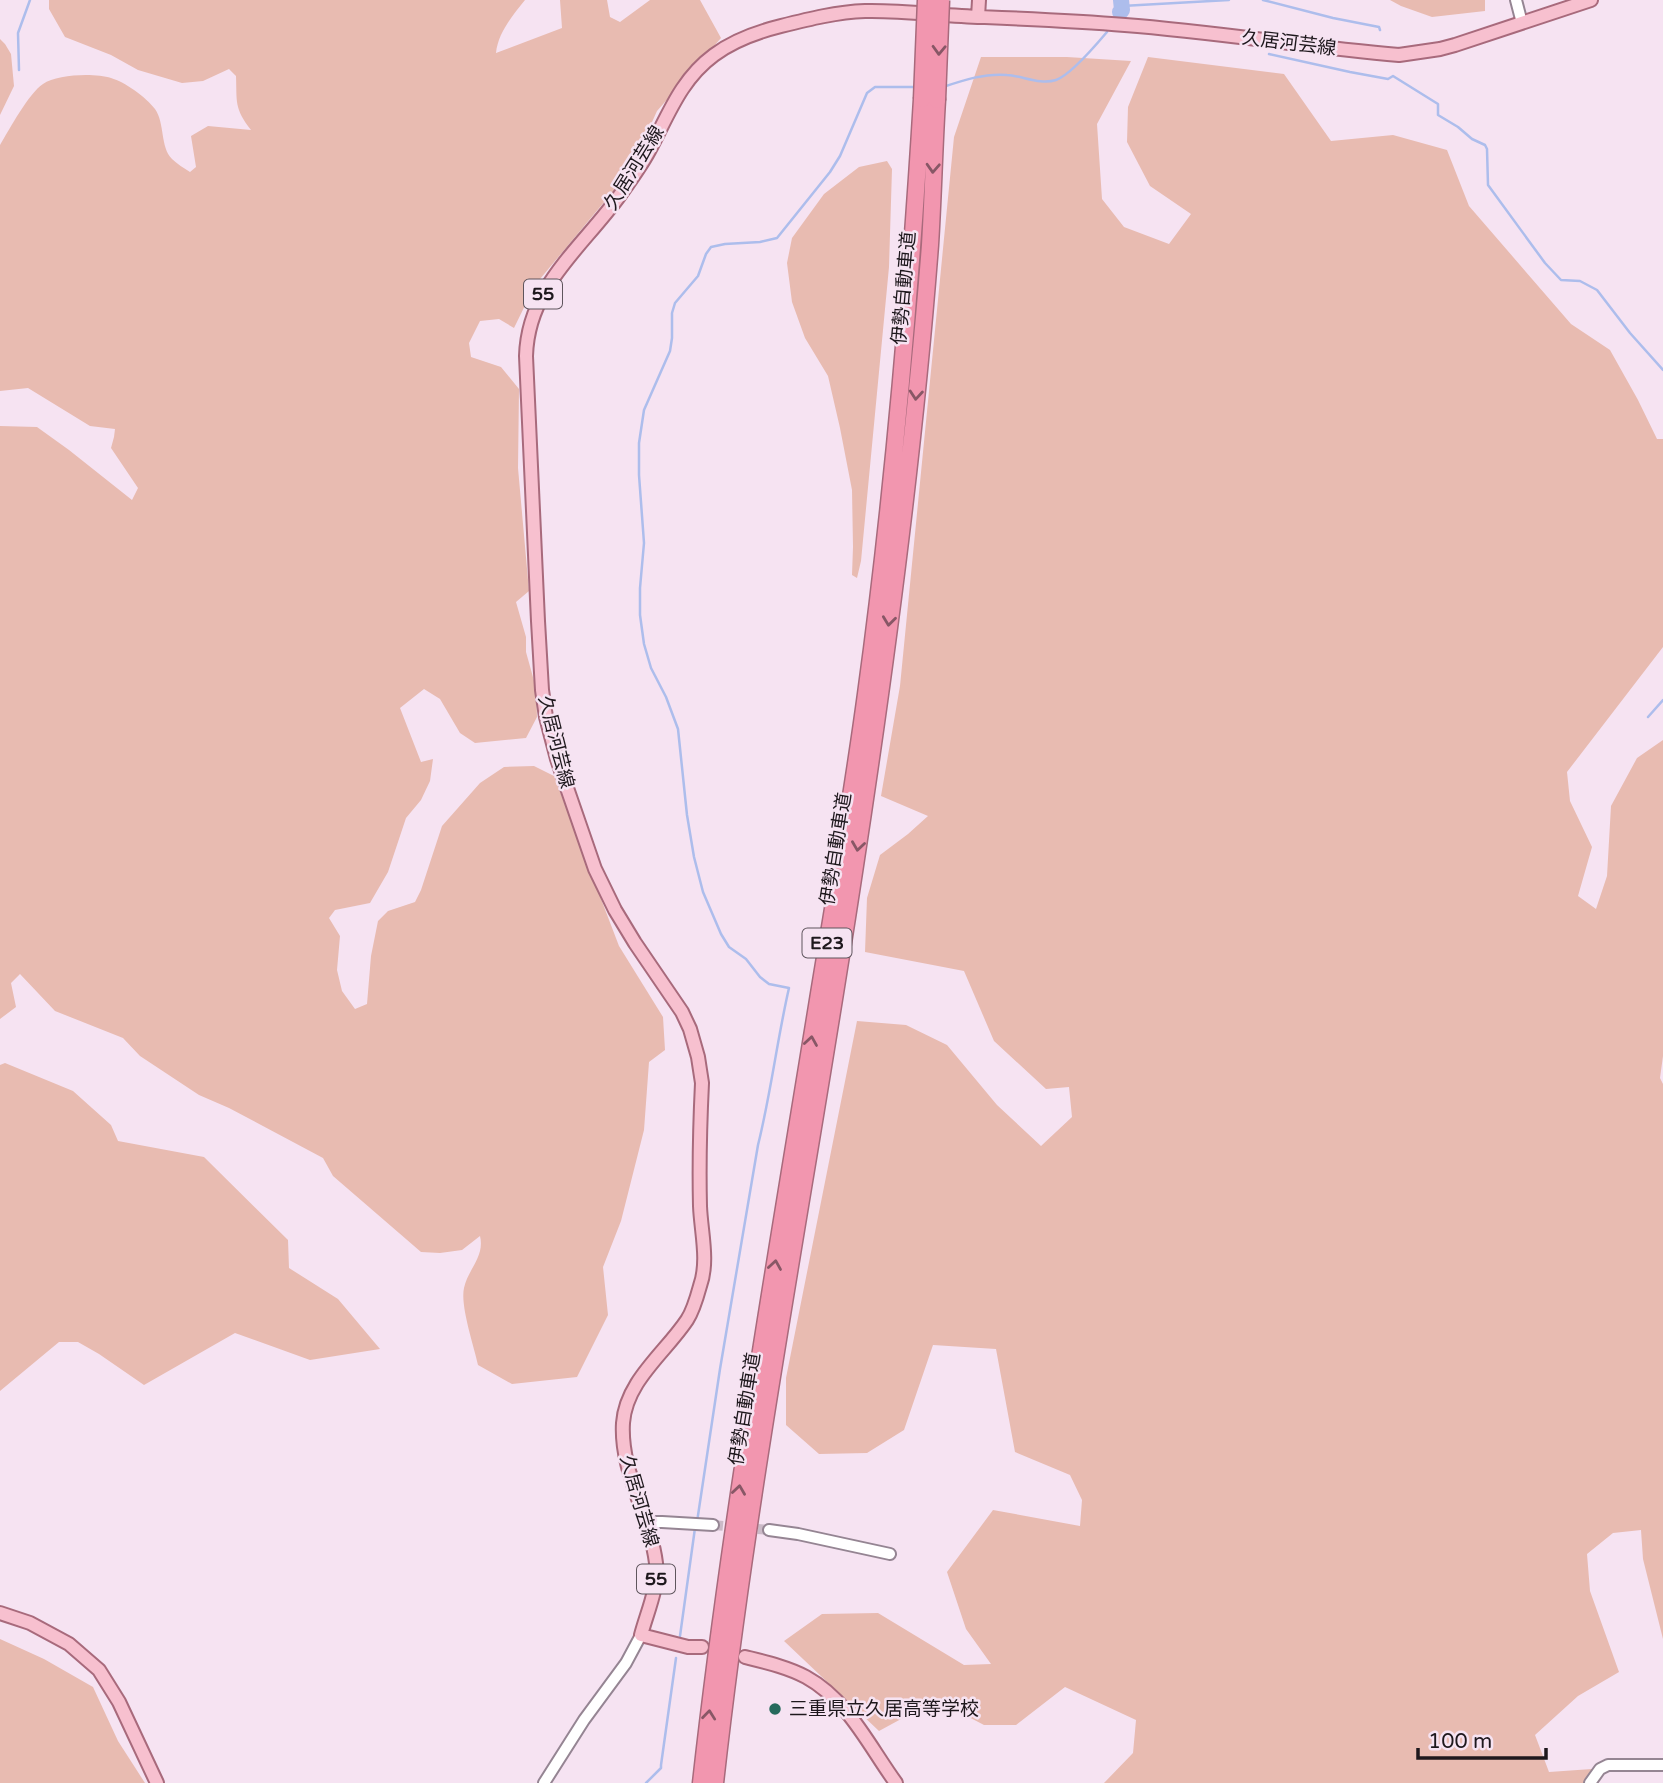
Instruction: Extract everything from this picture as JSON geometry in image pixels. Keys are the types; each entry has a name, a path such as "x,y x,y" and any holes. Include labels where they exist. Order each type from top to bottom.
{"highway":[{"name":"伊勢自動車道","path":"715,1783 757,1464 880,695 912,440 930,244 926,0"},
{"name":"伊勢自動車道","path":"701,1783 743,1461 866,695 897,438 914,243 941,0"}],"main road":[{"path":"978,17 979,0"},
{"name":"久居河芸線","path":"641,1635 656,1584 657,1564 625,1459 623,1422 636,1384 688,1319 702,1282 702,1083 698,1057 682,1012 635,943 595,869 563,779 546,717 541,676 526,356 529,327 543,294 620,196 648,152 682,87 702,65 723,48 772,28 834,14 895,6 978,17 1127,25 1399,55 1440,49 1591,0"},
{"path":"0,1613 30,1623 69,1644 99,1670 119,1702 157,1783"},
{"path":"641,1635 688,1647 702,1647"},
{"path":"745,1657 786,1668 827,1692 846,1712 897,1783"}],"street":[{"path":"1516,0 1522,23"},
{"path":"645,1522 713,1525"},
{"path":"769,1530 890,1555"},
{"path":"544,1783 584,1720 626,1663 641,1635"},
{"path":"1590,1783 1600,1769 1608,1765 1663,1765"}],"shaded area":[{"path":"49,0 525,0 503,32 496,53 562,28 560,0 607,0 610,17 620,22 650,0 700,0 721,38 657,111 630,171 535,285 514,328 499,319 480,321 469,343 471,357 501,367 519,389 518,468 529,591 516,602 536,688 537,717 526,738 475,743 460,733 440,699 424,689 400,708 421,762 433,759 430,781 421,800 406,818 388,872 370,903 335,910 329,918 340,936 337,970 342,991 355,1009 367,1004 371,956 378,921 388,911 415,902 442,826 480,783 504,767 534,766 554,776 619,946 663,1017 665,1050 649,1062 644,1130 621,1221 603,1267 608,1315 577,1377 512,1384 478,1365 463,1296 466,1281 480,1250 480,1236 462,1250 421,1252 333,1176 323,1158 199,1095 140,1056 123,1038 55,1011 20,974 11,983 16,1007 0,1019 0,426 37,427 132,500 138,488 111,448 115,429 90,426 28,388 0,391 0,145 20,112 43,84 57,78 76,75 111,78 141,95 158,115 168,154 190,172 196,167 191,136 208,126 251,130 239,110 236,76 229,69 203,81 182,83 138,70 111,55 65,37 49,9"},
{"path":"1390,0 1485,0 1485,11 1432,17"},
{"path":"0,39 11,54 14,86 0,115"},
{"path":"981,57 1067,57 1131,61 1097,124 1102,199 1124,227 1169,244 1191,214 1150,186 1127,142 1128,107 1148,57 1284,74 1331,141 1393,135 1447,150 1469,206 1571,324 1610,350 1657,439 1663,439 1663,647 1567,772 1570,801 1592,847 1578,896 1596,909 1607,876 1611,806 1637,758 1663,740 1663,1056 1660,1078 1663,1084 1663,1639 1643,1559 1641,1530 1613,1533 1587,1554 1590,1591 1619,1672 1578,1696 1535,1735 1549,1772 1592,1769 1584,1783 1104,1783 1133,1753 1136,1720 1065,1687 1016,1725 984,1725 936,1700 879,1731 784,1641 822,1614 878,1613 964,1665 991,1664 966,1629 947,1572 993,1510 1080,1526 1082,1500 1070,1475 1015,1452 996,1349 933,1345 904,1430 867,1453 819,1454 786,1425 786,1378 857,1021 906,1025 947,1045 997,1105 1041,1146 1072,1117 1069,1087 1046,1089 994,1041 964,971 865,952 867,898 880,855 928,816 881,796 900,686 954,137"},
{"path":"887,161 892,169 889,267 861,561 857,578 852,575 852,490 840,428 828,376 805,338 792,302 787,263 792,238 824,194 859,167"},
{"path":"5,1063 73,1091 111,1125 118,1141 204,1157 288,1240 289,1268 338,1299 380,1349 310,1360 235,1333 144,1385 78,1342 59,1342 0,1391 0,1065"},
{"path":"0,1639 44,1659 93,1687 118,1741 145,1783 0,1783"}],"waterway":[{"path":"19,70 18,33 30,0"},
{"path":"1120,12 1121,0"},
{"path":"1122,6 1229,0"},
{"path":"1263,0 1379,27 1380,30"},
{"path":"943,87 991,75 1056,80 1076,66 1107,32"},
{"path":"1269,54 1388,79 1393,76 1438,104 1438,115 1485,145 1488,185 1545,263 1561,280 1580,281 1597,290 1663,370"},
{"path":"697,1522 758,1145 789,988 769,984 746,959 729,947 703,892 694,857 678,729 651,668 640,615 644,543 639,443 644,410 670,351 675,303 698,276 711,247 777,238 840,156 867,93 875,87 916,87"},
{"path":"1648,717 1663,700"},
{"path":"680,1636 695,1528"},
{"path":"646,1783 661,1768 676,1658"}],"tunnel":[{"path":"713,1525 769,1530"}],"place":[{"name":"三重県立久居高等学校","path":"775,1709"}]}
